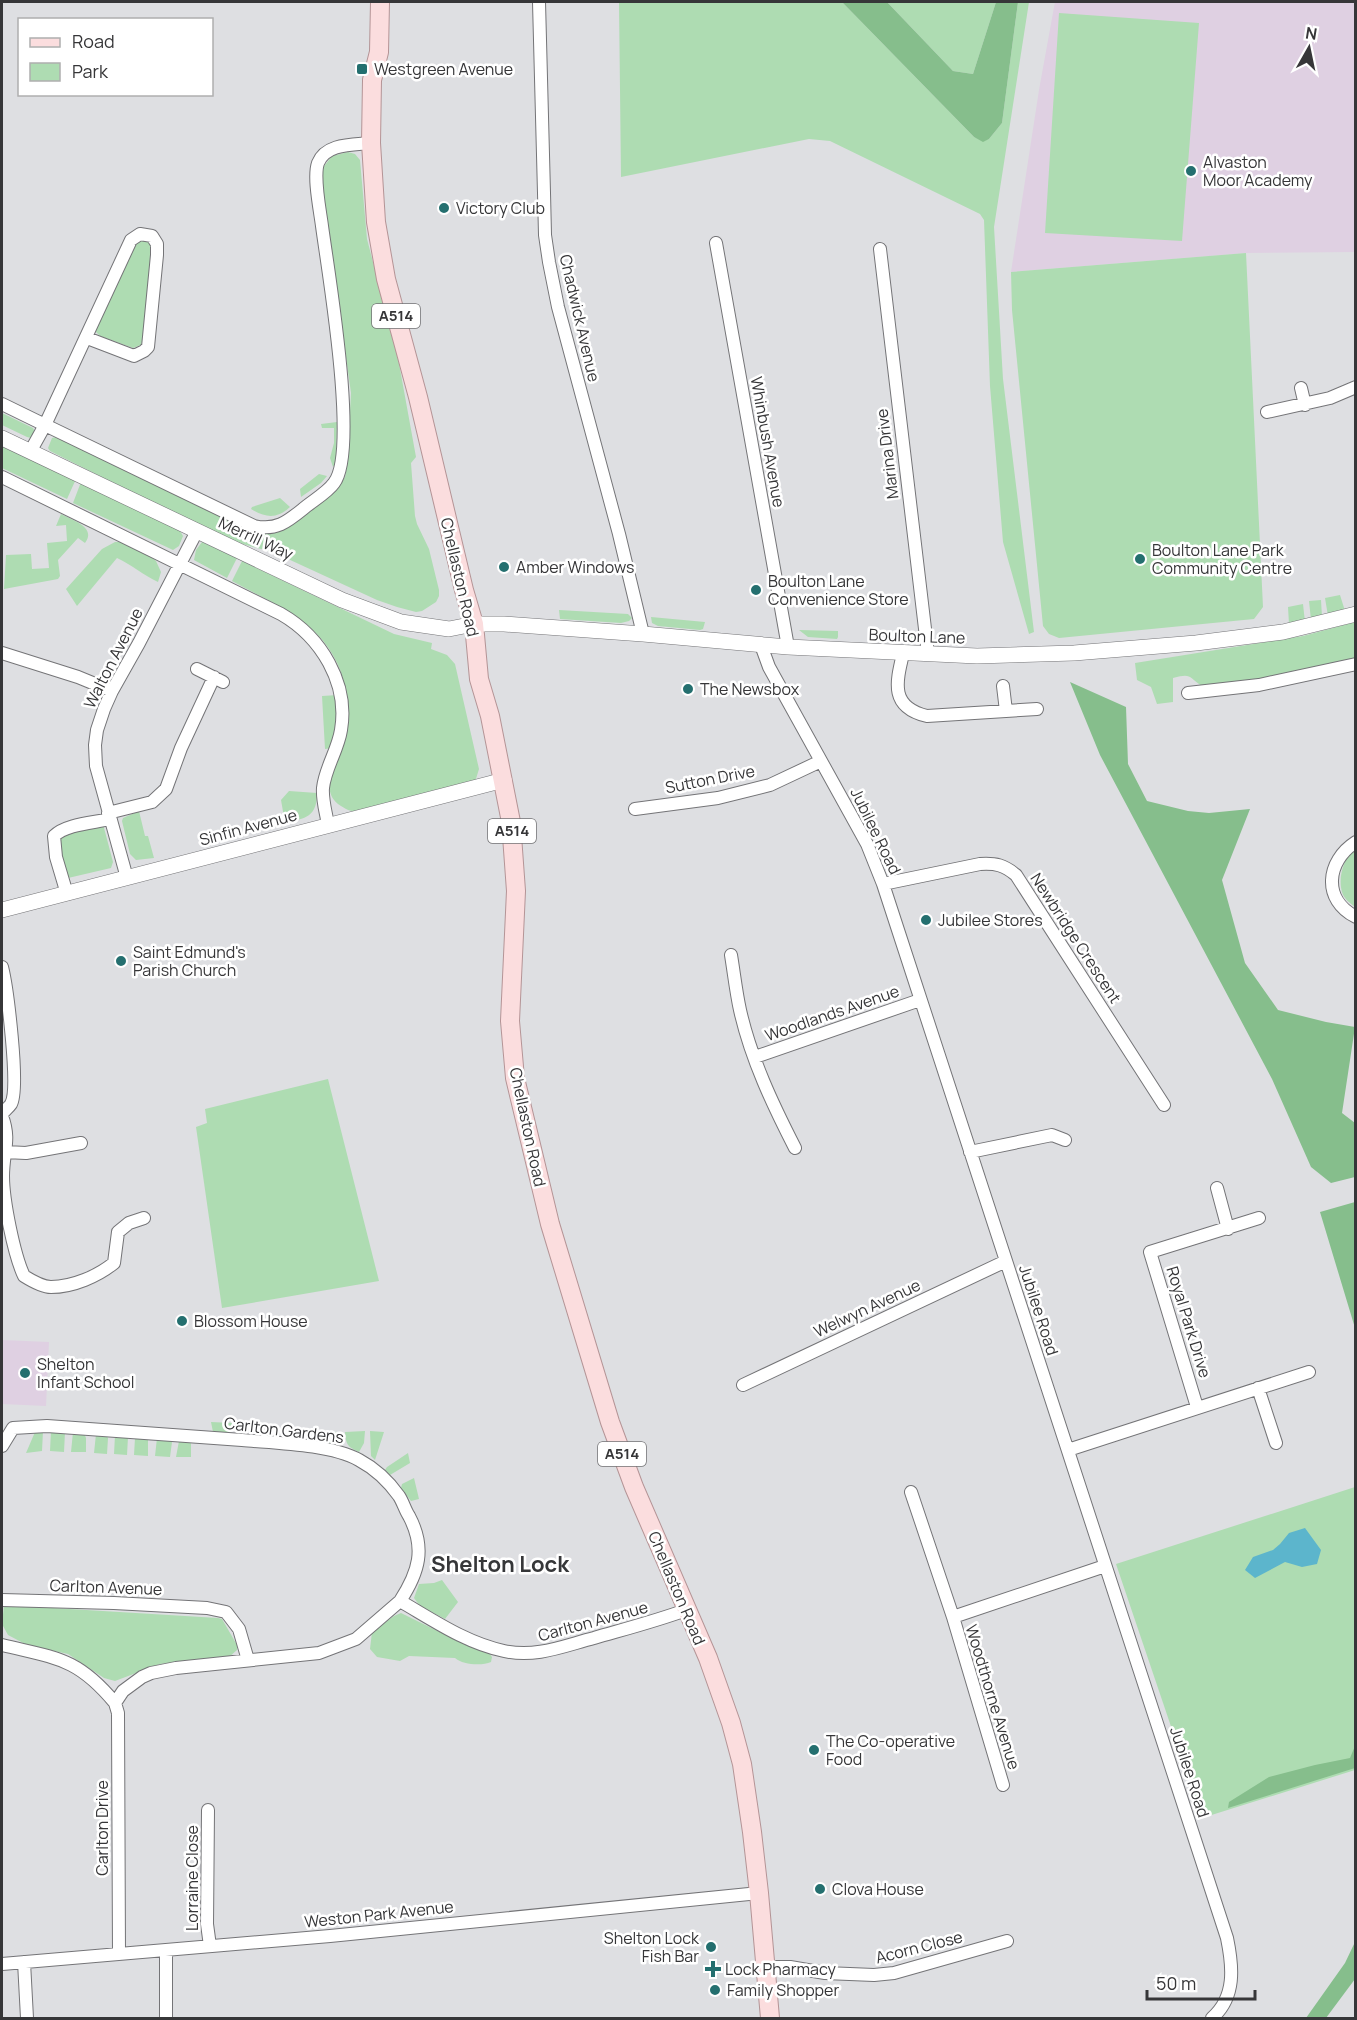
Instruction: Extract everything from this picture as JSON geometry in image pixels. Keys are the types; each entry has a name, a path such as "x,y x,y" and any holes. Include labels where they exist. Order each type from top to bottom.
{"main road":[{"name":"Chellaston Road","path":"380,2 379,52 372,80 370,143 376,222 386,279 418,397 458,567 474,624 478,679 490,716 511,822 516,882 510,1021 515,1078 550,1224 598,1386 631,1480 708,1658 731,1723 741,1764 759,1893 770,2019"}],"street":[{"name":"Chadwick Avenue","path":"539,2 545,234 549,262 558,307 619,534 643,634"},
{"name":"Merrill Way","path":"2,404 254,526 265,529 275,528 291,519 334,483 341,465 342,379 316,172 318,163 331,149 370,143"},
{"path":"30,452 87,338 130,240 141,234 152,236 156,244 157,255 148,347 140,354 129,356 87,338"},
{"name":"Whinbush Avenue","path":"716,243 788,647"},
{"name":"Marina Drive","path":"880,249 928,654"},
{"path":"1267,412 1330,398 1356,387"},
{"path":"1301,388 1305,405"},
{"name":"Merrill Way","path":"2,438 342,600 376,614 401,622 448,629 474,624"},
{"path":"2,477 291,620 306,632 323,653 336,680 343,708 339,740 323,787 328,825"},
{"name":"Walton Avenue","path":"126,878 96,766 95,745 104,709 112,691 196,531"},
{"name":"Boulton Lane","path":"474,624 643,634 788,647 903,654 988,656 1130,649 1283,632 1356,614"},
{"name":"Jubilee Road","path":"761,645 769,667 867,844 883,884 1227,1938 1233,1971 1226,2003 1212,2019"},
{"path":"2,653 78,677 112,691"},
{"path":"903,654 897,692 905,705 915,712 927,716 1037,709"},
{"path":"1188,693 1259,685 1356,664"},
{"path":"67,894 56,857 54,836 59,831 152,802 166,789 181,748 219,680 197,669"},
{"path":"1003,686 1006,711"},
{"name":"Sutton Drive","path":"635,809 718,798 770,785 821,761"},
{"name":"Sinfin Avenue","path":"2,906 67,894 504,780"},
{"path":"1356,842 1343,851 1337,859 1332,881 1338,903 1344,910 1356,917"},
{"name":"Newbridge Crescent","path":"883,884 980,864 995,863 1011,871 1016,875 1164,1105"},
{"name":"Woodlands Avenue","path":"731,955 740,1010 754,1057 775,1109 795,1148"},
{"path":"2,967 11,1020 14,1091 12,1103 2,1115 7,1130 4,1186 18,1263 24,1276 33,1282 50,1287 81,1281 105,1270 114,1263 118,1232 129,1223 144,1218"},
{"name":"Woodlands Avenue","path":"754,1057 920,1000"},
{"path":"970,1152 1052,1135 1065,1140"},
{"path":"5,1152 26,1153 81,1143"},
{"path":"1216,1188 1228,1229"},
{"name":"Royal Park Drive","path":"1197,1407 1150,1252 1259,1218"},
{"name":"Welwyn Avenue","path":"742,1385 1006,1261"},
{"path":"1068,1450 1309,1372"},
{"path":"1258,1388 1276,1443"},
{"name":"Carlton Gardens","path":"2,1446 13,1428 36,1427 273,1442 323,1449 358,1459 385,1480 400,1497 418,1536 420,1544 417,1569 411,1585 400,1601"},
{"name":"Woodthorne Avenue","path":"911,1492 953,1617 1003,1785"},
{"name":"Woodthorne Avenue","path":"953,1617 1105,1566"},
{"name":"Carlton Avenue","path":"2,1600 207,1608 226,1612 239,1629 248,1660"},
{"path":"2,1645 68,1661 93,1679 115,1703 123,1691 142,1677 152,1673 176,1668 320,1653 329,1650 356,1639 400,1601"},
{"name":"Carlton Avenue","path":"400,1601 459,1635 505,1652 537,1653 660,1620 686,1610"},
{"name":"Carlton Drive","path":"115,1703 118,1713 119,1953"},
{"name":"Lorraine Close","path":"208,1810 207,1924 210,1946"},
{"name":"Weston Park Avenue","path":"2,1964 759,1893"},
{"name":"Acorn Close","path":"766,1967 790,1967 825,1973 894,1974 1007,1941"},
{"path":"166,1950 166,2019"},
{"path":"24,1962 27,2019"}],"shaded area":[{"name":"Alvaston Moor Academy","path":"1055,2 1355,2 1355,252 1246,253 1011,272"},
{"name":"Shelton Infant School","path":"2,1340 49,1342 46,1406 2,1404"}],"green space":[{"path":"619,2 842,2 974,137 983,141 989,139 1002,123 1018,2 1029,2 994,227 1003,379 1034,632 1029,634 1003,542 990,386 984,220 980,214 830,141 809,139 621,177"},
{"path":"842,2 887,2 953,71 973,74 996,2 1018,2 1002,123 989,139 983,142 974,137"},
{"path":"887,2 996,2 973,74 953,71"},
{"path":"1059,13 1199,23 1182,241 1045,233"},
{"path":"348,152 355,154 360,160 367,239 398,358 416,457 411,463 415,516 429,549 439,590 436,602 416,612 377,600 275,553 225,539 48,448 52,438 56,437 259,535 283,529 293,523 340,484 345,477 347,466 351,393 321,170 332,156"},
{"path":"141,239 149,240 151,272 143,338 141,345 133,348 100,336 96,332 96,326 136,243"},
{"path":"1246,253 1263,607 1254,619 1059,638 1049,634 1043,626 1012,310 1011,272"},
{"path":"2,413 33,428 35,432 31,438 2,425"},
{"path":"337,422 336,462 333,467 330,458 334,443 334,428 322,428 321,424"},
{"path":"2,444 76,479 67,499 2,468"},
{"path":"319,474 327,476 301,497 300,489"},
{"path":"81,482 180,531 183,536 179,546 173,550 73,503"},
{"path":"280,498 290,507 281,514 271,516 251,509 252,507"},
{"path":"61,514 86,528 88,537 85,543 78,538 58,560 60,576 58,579 4,589 6,555 31,554 32,569 49,568 47,543 67,541 66,525 56,526"},
{"path":"115,542 120,542 156,561 161,572 158,582 117,558 77,606 66,589 102,549"},
{"path":"202,542 237,558 227,578 194,560 196,550"},
{"path":"242,561 394,634 432,643 431,649 447,655 455,664 479,769 475,782 359,812 348,810 338,804 332,797 330,781 343,748 348,715 346,690 339,668 330,650 303,622 232,581"},
{"path":"1340,595 1345,611 1328,616 1325,598"},
{"path":"1321,600 1322,617 1311,620 1309,601"},
{"path":"1303,604 1305,622 1289,624 1288,607"},
{"path":"559,610 628,614 632,618 621,623 560,619"},
{"path":"651,617 705,622 703,629 700,630 658,626 652,623"},
{"path":"1355,622 1355,658 1253,680 1202,686 1189,677 1173,678 1173,702 1157,704 1151,687 1137,680 1135,663 1303,636"},
{"path":"799,630 838,631 838,637 837,639 808,637"},
{"path":"884,632 917,632 909,642 887,641"},
{"path":"1070,682 1126,707 1128,764 1147,801 1188,811 1209,813 1250,809 1222,880 1245,963 1278,1010 1355,1027 1342,1113 1355,1123 1355,1177 1331,1183 1311,1167 1272,1079 1100,755"},
{"path":"338,695 333,748 325,749 322,696"},
{"path":"289,791 317,793 315,807 309,815 285,823 281,800"},
{"path":"139,811 145,836 148,836 154,858 136,860 130,854 122,821 123,818"},
{"path":"103,824 113,862 111,868 68,878 58,841 64,833"},
{"path":"1355,850 1355,907 1347,901 1343,894 1341,881 1342,869 1347,858"},
{"path":"328,1079 379,1281 222,1308 196,1127 207,1123 205,1109"},
{"path":"1356,1202 1355,1328 1320,1212"},
{"path":"211,1422 232,1423 231,1431 229,1433 213,1432"},
{"path":"43,1431 42,1451 26,1453 35,1432"},
{"path":"51,1431 65,1432 64,1452 50,1451"},
{"path":"316,1431 337,1432 336,1441 332,1444 318,1442 315,1440"},
{"path":"365,1431 364,1443 359,1452 350,1447 345,1432"},
{"path":"370,1431 384,1432 375,1460 371,1456"},
{"path":"73,1432 84,1433 86,1452 71,1452"},
{"path":"96,1434 105,1434 108,1438 107,1454 94,1453"},
{"path":"115,1435 128,1437 127,1455 114,1454"},
{"path":"135,1438 148,1438 148,1456 134,1455"},
{"path":"157,1438 169,1438 172,1442 170,1457 155,1456"},
{"path":"179,1441 190,1441 191,1457 176,1457"},
{"path":"408,1453 410,1463 390,1475 385,1470 387,1467"},
{"path":"414,1478 419,1499 411,1501 401,1488 402,1484"},
{"path":"1355,1487 1355,1770 1202,1818 1116,1564"},
{"path":"442,1580 458,1602 445,1619 420,1606 414,1598 419,1584"},
{"path":"4,1605 218,1618 222,1619 237,1645 237,1650 229,1657 160,1664 115,1681 104,1678 68,1654 27,1645 8,1635 2,1624"},
{"path":"401,1613 466,1645 489,1653 492,1657 491,1662 473,1664 455,1658 409,1656 400,1661 377,1657 370,1649 372,1632"},
{"path":"1355,1746 1355,1768 1228,1808 1229,1802 1269,1777 1350,1758"},
{"path":"1355,1942 1355,1979 1326,2018 1306,2018 1345,1963"}],"water":[{"path":"1305,1528 1321,1550 1317,1564 1302,1567 1285,1562 1255,1578 1245,1570 1253,1557 1273,1550 1289,1533"}],"place":[{"name":"Westgreen Avenue","path":"362,69"},
{"name":"Alvaston Moor Academy","path":"1191,171"},
{"name":"Victory Club","path":"444,208"},
{"name":"Boulton Lane Park Community Centre","path":"1140,559"},
{"name":"Amber Windows","path":"504,567"},
{"name":"Boulton Lane Convenience Store","path":"756,590"},
{"name":"The Newsbox","path":"688,689"},
{"name":"Jubilee Stores","path":"926,920"},
{"name":"Saint Edmund's Parish Church","path":"121,961"},
{"name":"Blossom House","path":"182,1321"},
{"name":"Shelton Infant School","path":"25,1373"},
{"name":"The Co-operative Food","path":"814,1750"},
{"name":"Clova House","path":"820,1889"},
{"name":"Shelton Lock Fish Bar","path":"711,1947"},
{"name":"Lock Pharmacy","path":"713,1969"},
{"name":"Family Shopper","path":"715,1990"}],"district":[{"name":"Shelton Lock","path":"500,1564"}]}
